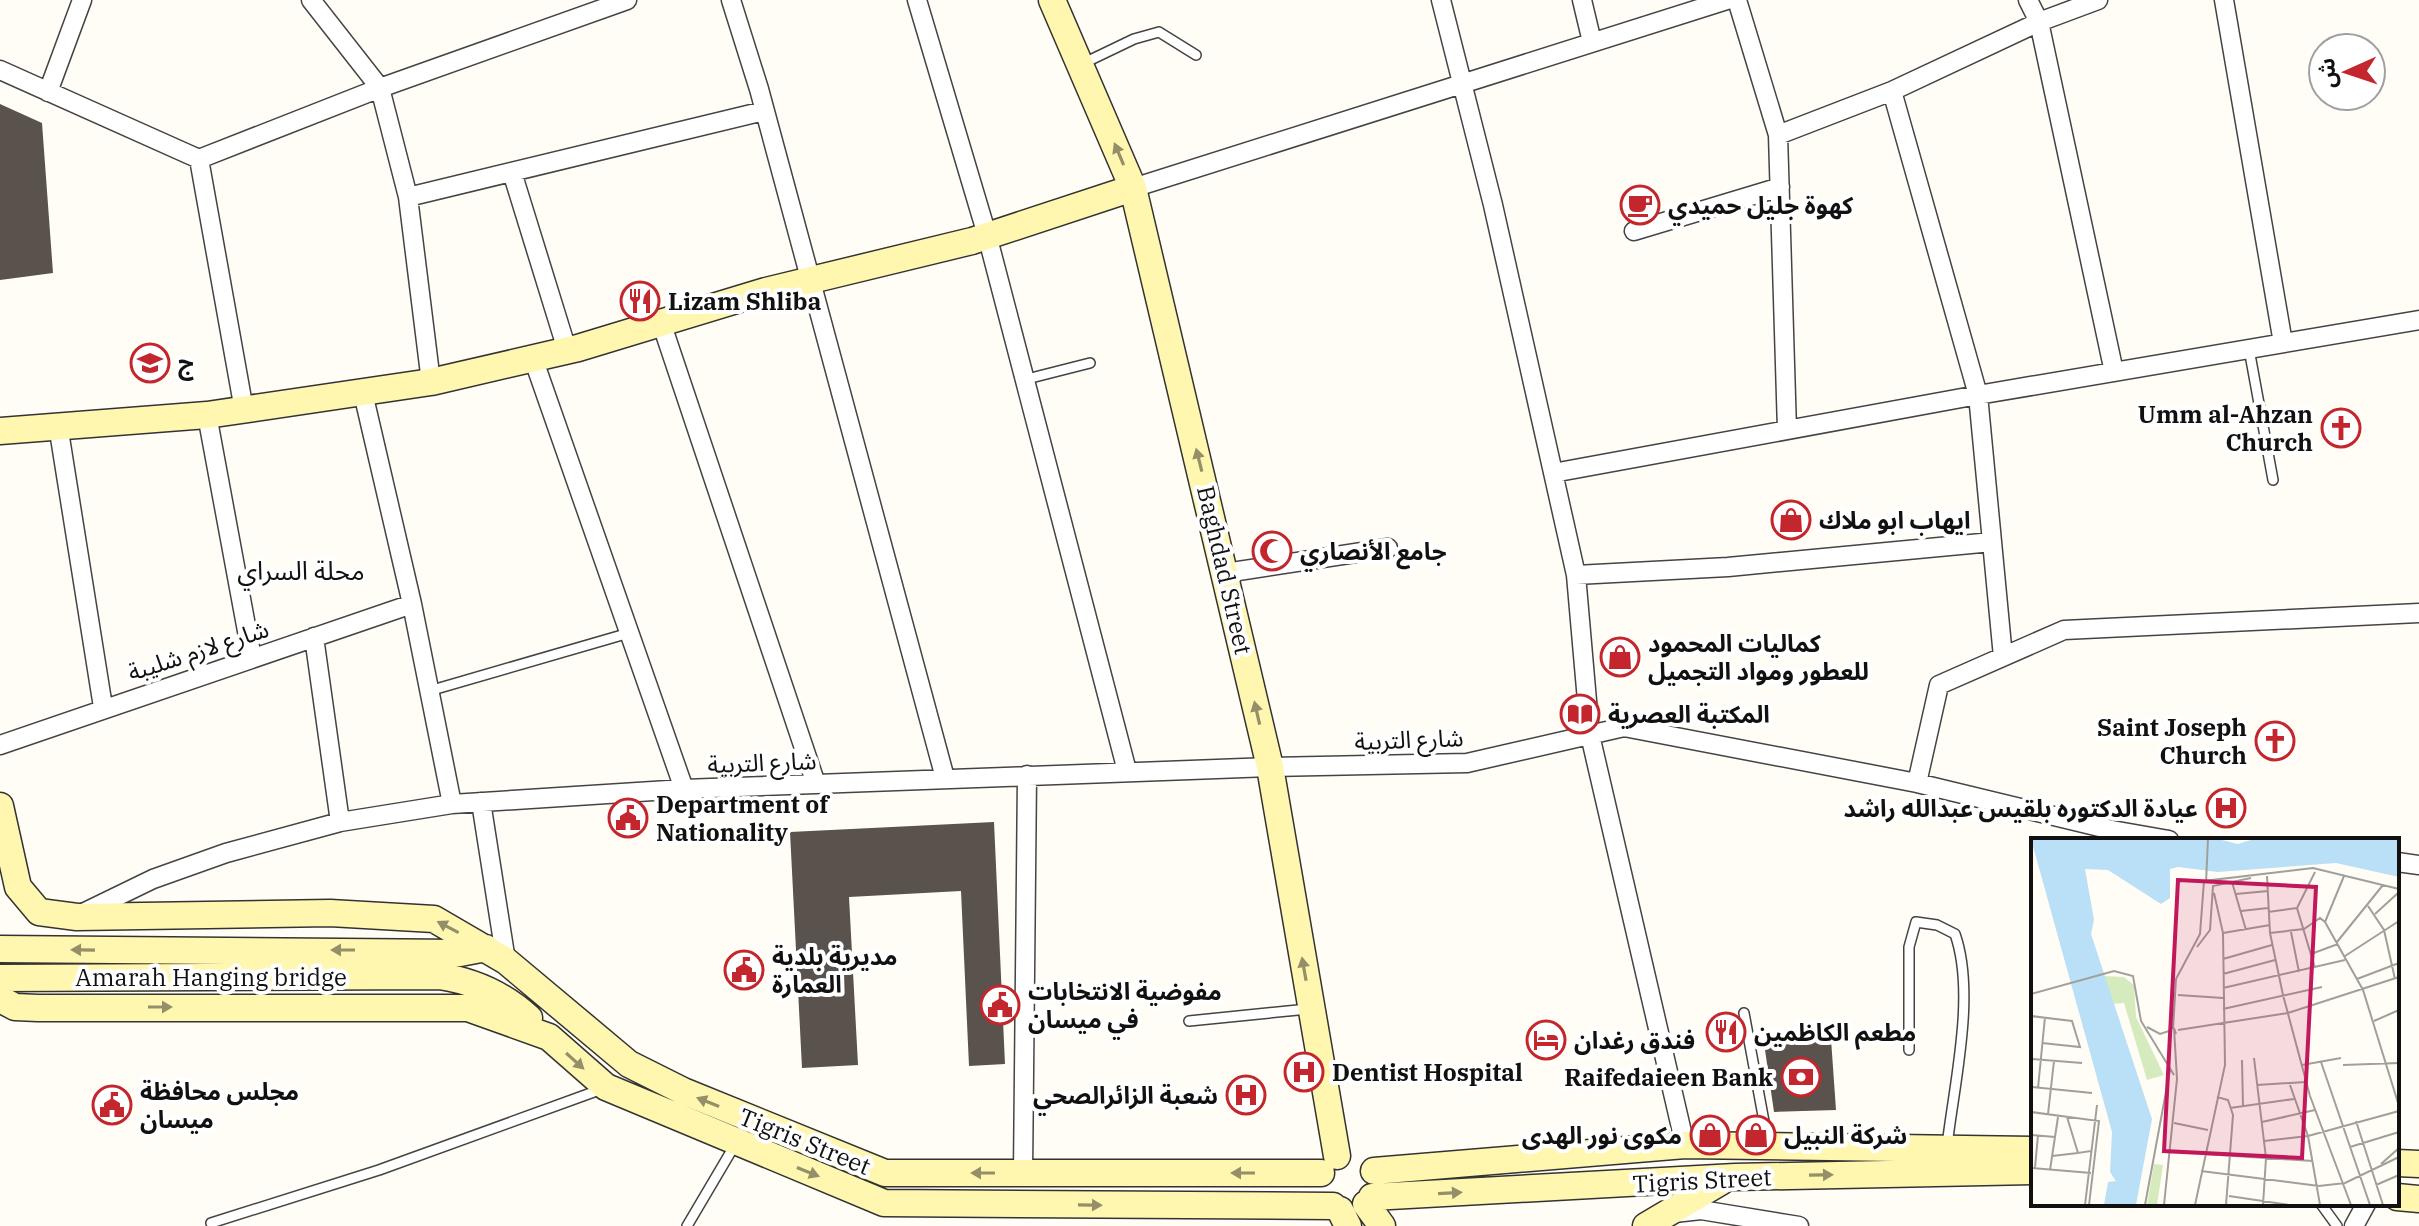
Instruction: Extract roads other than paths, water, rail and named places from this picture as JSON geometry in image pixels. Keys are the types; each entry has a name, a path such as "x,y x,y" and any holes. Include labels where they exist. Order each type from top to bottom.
{"main road":[{"name":"Baghdad Street","path":"1052,0 1133,188 1270,767 1311,1008 1329,1165 1321,1192 1355,1202"},
{"path":"0,431 207,415 431,382 662,325 809,280 987,235 1133,188"},
{"name":"Tigris Street","path":"0,806 18,887 39,912 77,917 412,915 434,919 496,954 629,1064 696,1097 885,1173 1023,1173 1329,1165"},
{"name":"Amarah Hanging bridge","path":"0,949 421,962"},
{"path":"421,962 460,953 496,954"},
{"name":"Tigris Street","path":"421,962 489,990 519,1009 606,1087 884,1203 1264,1207 1735,1177 2031,1171"},
{"name":"Amarah Hanging bridge","path":"0,978 421,962"},
{"name":"Tigris Street","path":"0,999 15,1007 38,1008 468,1008 549,1037"},
{"name":"Tigris Street","path":"1355,1202 1685,1145 1947,1146 2031,1150"},
{"path":"1329,1165 1362,1158 1355,1202 1382,1226"},
{"path":"2399,1163 2419,1164"},
{"path":"1655,1220 1710,1186 1735,1177"},
{"path":"2399,1197 2419,1199"},
{"path":"1264,1207 1302,1226"}],"street":[{"path":"48,92 82,0"},
{"path":"311,0 380,88 408,197 431,382"},
{"path":"0,70 199,159 596,5 627,0"},
{"path":"731,0 945,778"},
{"path":"917,0 987,235 1127,771"},
{"path":"1441,0 1493,205 1576,575 1590,735 1685,1145"},
{"path":"1582,0 1592,42"},
{"path":"1133,188 1727,0"},
{"path":"1737,0 1778,135 1787,430"},
{"path":"2028,0 2039,22 2114,372"},
{"path":"1778,135 1892,91 2039,22 2098,0"},
{"path":"2224,0 2283,343"},
{"path":"1892,91 1978,395 2003,657"},
{"path":"408,197 764,111"},
{"path":"199,159 244,410"},
{"path":"512,172 567,350"},
{"path":"1634,231 1780,187"},
{"path":"1553,473 1978,395 2419,320"},
{"path":"662,325 816,784"},
{"path":"533,358 684,789"},
{"path":"363,393 412,604 452,804"},
{"path":"207,415 252,658"},
{"path":"58,425 103,707"},
{"path":"1576,575 1728,567 1992,542"},
{"path":"1225,573 1388,548"},
{"name":"شارع لازم شليبة","path":"0,745 103,707 412,604"},
{"path":"1917,783 1939,685 2064,630 2419,613"},
{"path":"314,637 340,822"},
{"name":"شارع التربية","path":"77,917 153,879 226,853 340,822 452,804 684,789 945,778 1467,763 1624,727 1917,783 2158,838"},
{"path":"1023,1173 1027,775"},
{"path":"481,802 496,954"},
{"path":"2399,862 2419,865"},
{"path":"2354,1226 2365,1206"},
{"path":"1655,1220 1701,1210 1751,1223 1799,1226"}],"lane":[{"path":"1081,65 1134,39 1159,32 1196,55"},
{"path":"2249,349 2273,480"},
{"path":"1023,380 1090,363"},
{"path":"429,691 629,633"},
{"path":"1909,1050 1909,947 1916,922 1937,925 1955,934 1962,956 1963,999 1947,1146"},
{"path":"1189,1021 1311,1008"},
{"path":"1744,1013 1769,1146"},
{"path":"211,1223 379,1170 606,1087"},
{"path":"687,1226 736,1143"},
{"path":"2322,1206 2337,1226"}],"place":[{"name":"كهوة جليل حميدي","path":"1640,205"},
{"name":"Lizam Shliba","path":"640,301"},
{"name":"ج","path":"150,363"},
{"name":"Umm al-Ahzan Church","path":"2341,428"},
{"name":"ايهاب ابو ملاك","path":"1791,520"},
{"name":"جامع الأنصاري","path":"1272,551"},
{"name":"كماليات المحمود للعطور ومواد التجميل","path":"1620,657"},
{"name":"المكتبة العصرية","path":"1580,714"},
{"name":"Saint Joseph Church","path":"2275,741"},
{"name":"عيادة الدكتوره بلقيس عبدالله راشد","path":"2226,808"},
{"name":"Department of Nationality","path":"628,818"},
{"name":"مديرية بلدية العمارة","path":"744,970"},
{"name":"مفوضية الانتخابات في ميسان","path":"1000,1005"},
{"name":"مطعم الكاظمين","path":"1726,1032"},
{"name":"فندق رغدان","path":"1546,1040"},
{"name":"Dentist Hospital","path":"1304,1072"},
{"name":"Raifedaieen Bank","path":"1801,1077"},
{"name":"شعبة الزائرالصحي","path":"1246,1095"},
{"name":"مجلس محافظة ميسان","path":"112,1105"},
{"name":"مكوى نور الهدى","path":"1710,1135"},
{"name":"شركة النبيل","path":"1756,1135"}],"district":[{"name":"محلة السراي","path":"301,570"}]}
